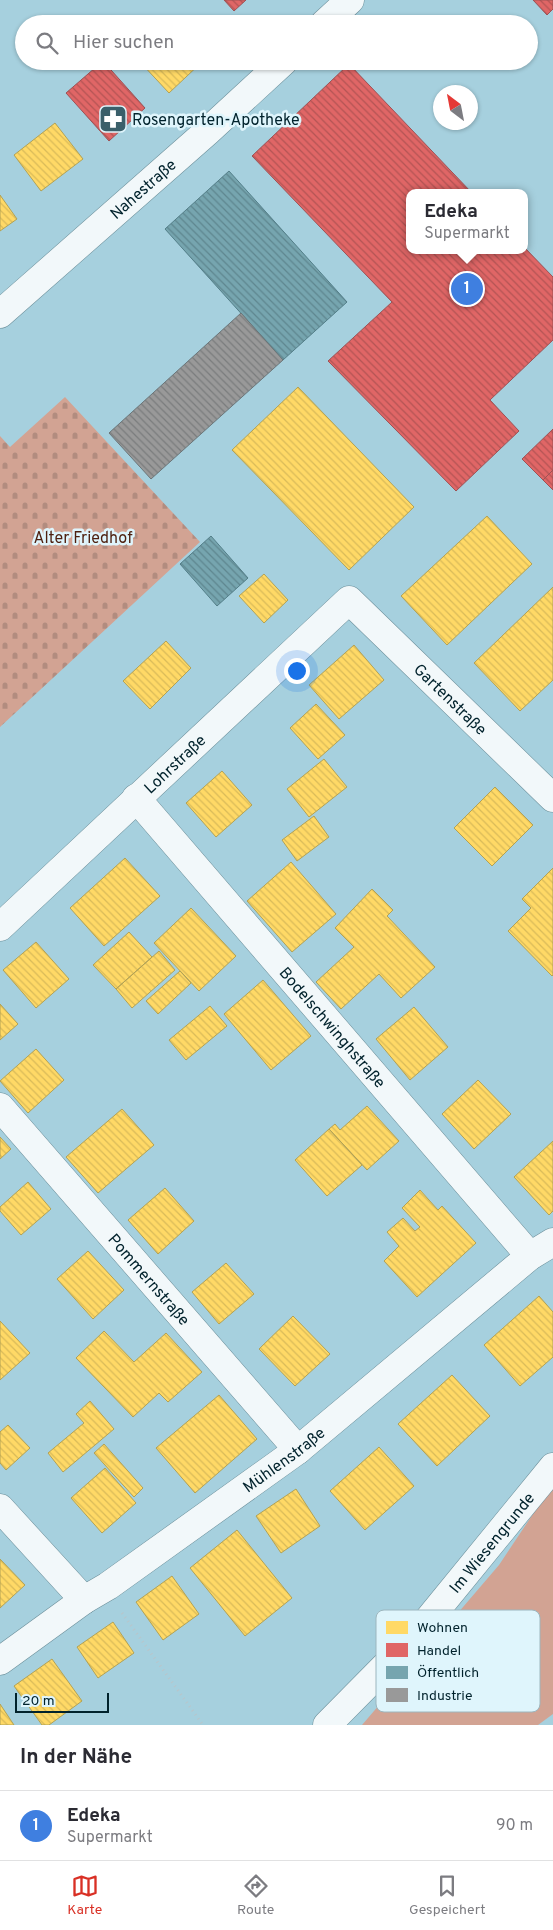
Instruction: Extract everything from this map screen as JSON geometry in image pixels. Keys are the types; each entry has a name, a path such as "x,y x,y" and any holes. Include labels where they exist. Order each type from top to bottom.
{"street":[{"path":"334,15 350,0"},
{"name":"Nahestraße","path":"0,314 208,131 274,70"},
{"name":"Lohrstraße","path":"0,927 349,600"},
{"name":"Gartenstraße","path":"349,600 553,798"},
{"name":"Bodelschwinghstraße","path":"136,798 530,1256"},
{"name":"Pommernstraße","path":"0,1107 298,1450"},
{"name":"Mühlenstraße","path":"0,1661 298,1450 530,1256 553,1242"},
{"name":"Im Wiesengrunde","path":"436,1610 553,1466"},
{"path":"0,1508 84,1600"},
{"name":"Im Wiesengrunde","path":"327,1725 376,1675"}],"path":[{"path":"108,1586 116,1603 203,1725"}],"green space":[{"name":"Alter Friedhof","path":"65,397 200,542 0,727 0,436 10,447"},
{"path":"553,1484 553,1714 538,1725 362,1725 376,1709 376,1712 540,1712 540,1610 460,1610 499,1565"}],"building: Wohnen":[{"path":"148,70 193,70 169,93"},
{"path":"55,123 83,159 41,191 14,155"},
{"path":"0,195 17,219 0,231"},
{"path":"298,387 414,507 349,570 232,450"},
{"path":"487,516 532,564 447,645 401,596"},
{"path":"264,574 288,600 264,623 239,596"},
{"path":"553,587 553,680 520,711 474,663"},
{"path":"166,641 191,668 150,709 123,681"},
{"path":"354,645 384,680 339,719 309,685"},
{"path":"316,704 345,735 318,759 290,728"},
{"path":"324,759 347,787 309,817 287,789"},
{"path":"222,771 252,805 216,837 186,803"},
{"path":"495,787 533,825 492,866 454,828"},
{"path":"314,816 329,837 297,861 282,840"},
{"path":"125,858 160,896 104,946 70,908"},
{"path":"291,862 336,914 292,952 247,901"},
{"path":"553,868 552,976 508,931 531,908 522,899"},
{"path":"372,889 393,910 387,916 435,967 401,998 379,974 341,1009 316,982 354,947 335,928"},
{"path":"191,908 236,956 199,991 154,943"},
{"path":"129,932 152,957 116,989 93,965"},
{"path":"36,942 69,979 36,1008 3,970"},
{"path":"159,951 175,970 132,1008 116,989"},
{"path":"180,971 191,983 158,1014 146,1001"},
{"path":"263,980 311,1036 271,1070 224,1014"},
{"path":"0,1004 18,1024 0,1040"},
{"path":"210,1006 227,1026 186,1060 169,1040"},
{"path":"414,1007 448,1047 410,1080 376,1039"},
{"path":"36,1049 64,1080 28,1113 0,1081"},
{"path":"478,1080 511,1114 474,1149 442,1114"},
{"path":"367,1106 399,1141 367,1170 329,1129 335,1124 340,1130"},
{"path":"122,1109 154,1145 98,1193 66,1157"},
{"path":"329,1129 362,1165 327,1196 295,1160"},
{"path":"0,1137 11,1149 0,1159"},
{"path":"553,1141 553,1211 549,1215 514,1177"},
{"path":"28,1182 51,1209 21,1235 0,1211 0,1207"},
{"path":"165,1188 194,1221 158,1254 128,1220"},
{"path":"420,1190 438,1210 442,1206 476,1243 417,1297 384,1261 399,1246 387,1232 403,1218 415,1231 420,1227 402,1208"},
{"path":"88,1251 124,1290 93,1319 57,1279"},
{"path":"226,1263 254,1294 219,1324 192,1292"},
{"path":"539,1296 553,1312 553,1357 520,1386 484,1345"},
{"path":"293,1316 330,1354 295,1386 259,1349"},
{"path":"0,1321 30,1353 0,1380"},
{"path":"104,1331 134,1362 166,1333 202,1372 168,1402 159,1393 133,1417 76,1358"},
{"path":"452,1375 490,1416 437,1466 398,1424"},
{"path":"219,1395 257,1439 195,1493 156,1448"},
{"path":"90,1401 114,1429 63,1472 48,1453 84,1423 76,1414"},
{"path":"8,1425 30,1448 6,1470 0,1463 0,1432"},
{"path":"104,1444 143,1488 134,1497 94,1453"},
{"path":"379,1447 414,1486 365,1530 330,1491"},
{"path":"105,1468 136,1503 102,1533 71,1498"},
{"path":"296,1489 320,1526 281,1553 256,1516"},
{"path":"237,1530 292,1598 245,1636 190,1568"},
{"path":"0,1559 25,1585 0,1608"},
{"path":"172,1576 199,1614 163,1640 136,1602"},
{"path":"113,1622 134,1653 98,1678 77,1647"},
{"path":"52,1659 82,1701 49,1725 42,1725 14,1686"},
{"path":"0,1704 14,1725 0,1725"}],"building: Handel":[{"path":"224,0 246,0 234,11"},
{"path":"533,0 553,0 553,9 547,15"},
{"path":"93,70 111,70 145,108 109,141 66,93"},
{"path":"343,70 355,70 468,189 406,189 406,254 528,254 528,251 553,277 553,340 490,400 519,431 456,491 328,361 392,302 252,156"},
{"path":"553,429 553,470 543,480 522,459"},
{"path":"553,470 553,490 543,480"}],"building: Öffentlich":[{"path":"229,171 347,302 283,360 165,229"},
{"path":"211,536 248,578 217,606 180,564"}],"building: Industrie":[{"path":"241,313 283,360 151,479 109,433"}],"place":[{"name":"Rosengarten-Apotheke","path":"113,119"},
{"name":"Edeka","path":"467,289"}]}
